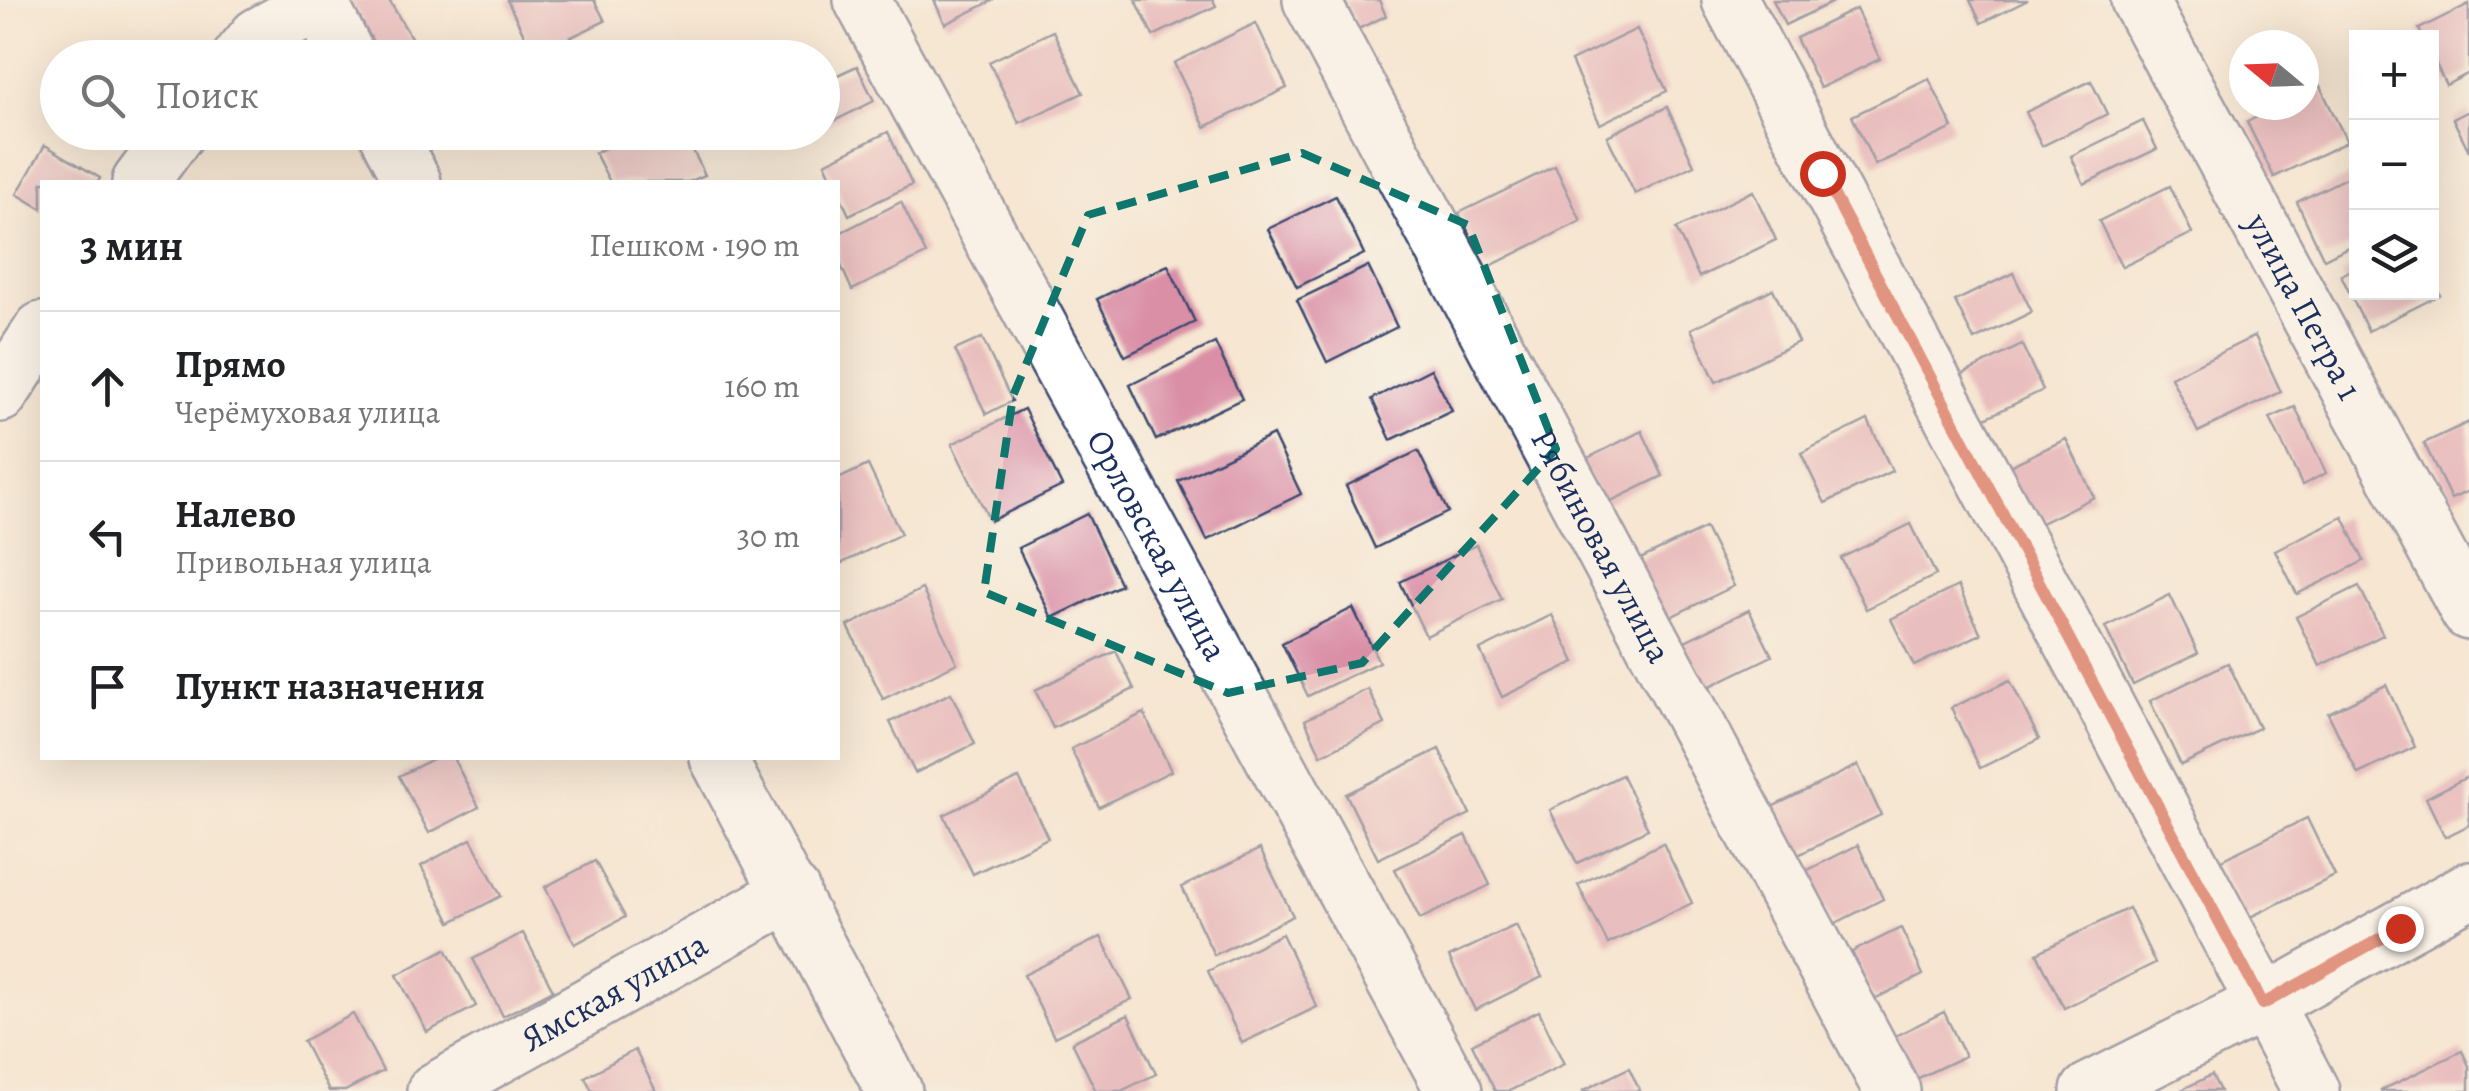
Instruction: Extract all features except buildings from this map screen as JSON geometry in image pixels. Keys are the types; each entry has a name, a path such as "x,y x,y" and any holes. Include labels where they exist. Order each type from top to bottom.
{"street":[{"name":"Орловская улица","path":"862,0 1454,1091"},
{"name":"Рябиновая улица","path":"1311,0 1892,1091"},
{"path":"1730,0 2310,1091"},
{"name":"улица Петра 1","path":"2139,0 2469,612"},
{"path":"255,40 319,1 339,40"},
{"path":"141,180 164,150"},
{"path":"396,150 412,180"},
{"path":"0,394 40,333"},
{"path":"719,760 894,1091"},
{"path":"2089,1091 2263,1004 2469,890"},
{"name":"Ямская улица","path":"435,1091 792,892"}],"highlighted area":[{"path":"1302,153 1468,225 1556,449 1362,663 1228,693 984,592 1013,396 1088,215"}],"route":[{"path":"1822,173 2263,1004 2400,928"}]}
